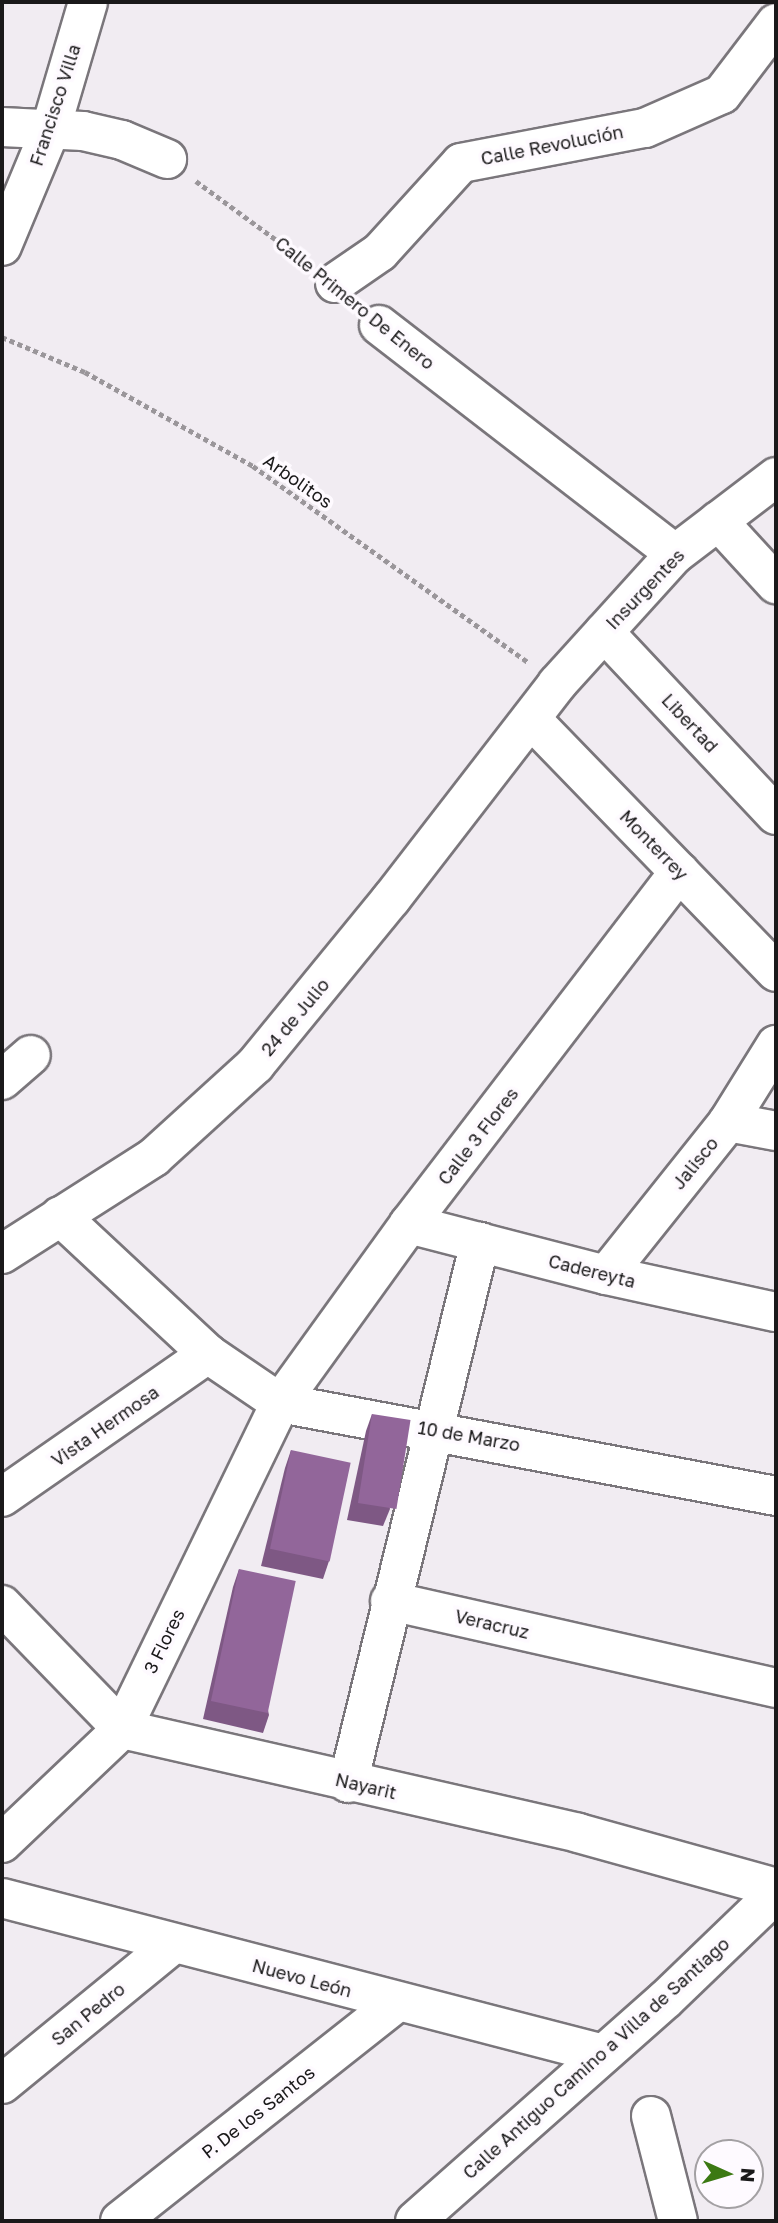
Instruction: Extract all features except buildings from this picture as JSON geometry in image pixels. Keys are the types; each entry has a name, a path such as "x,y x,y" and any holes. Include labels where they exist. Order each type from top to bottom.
{"street":[{"name":"Francisco Villa","path":"2,246 51,128 89,2"},
{"name":"Calle Revolución","path":"335,283 380,252 461,163 645,128 722,94 776,23"},
{"path":"2,127 51,128 122,140 167,159"},
{"name":"Calle Primero De Enero","path":"379,325 675,554"},
{"name":"Insurgentes","path":"531,719 557,684 675,554 776,477"},
{"path":"718,521 776,584"},
{"name":"Libertad","path":"604,632 776,815"},
{"name":"Monterrey","path":"531,719 776,972"},
{"name":"24 de Julio","path":"2,1254 154,1157 255,1065 531,719"},
{"name":"Calle 3 Flores","path":"280,1403 410,1224 679,872"},
{"name":"Jalisco","path":"606,1275 728,1122 776,1045"},
{"path":"2,1080 31,1055"},
{"path":"728,1122 776,1131"},
{"name":"10 de Marzo","path":"61,1216 208,1354 280,1403 433,1429 776,1496"},
{"name":"Cadereyta","path":"410,1224 606,1275 776,1312"},
{"path":"348,1783 390,1601 480,1242"},
{"name":"Vista Hermosa","path":"2,1497 208,1354"},
{"name":"3 Flores","path":"2,1843 122,1729 280,1403"},
{"name":"Veracruz","path":"390,1601 776,1688"},
{"path":"2,1605 122,1729"},
{"name":"Nayarit","path":"122,1729 348,1783 578,1833 776,1890"},
{"name":"Calle Antiguo Camino a Villa de Santiago","path":"415,2221 603,2054 776,1890"},
{"name":"Nuevo León","path":"2,1898 396,2003 603,2054"},
{"name":"San Pedro","path":"2,2084 173,1944"},
{"name":"P. De los Santos","path":"120,2221 396,2003"},
{"path":"651,2116 678,2221"}],"path":[{"name":"Calle Primero De Enero","path":"167,159 335,283"},
{"name":"Arbolitos","path":"2,337 85,372 253,467 557,684"}]}
